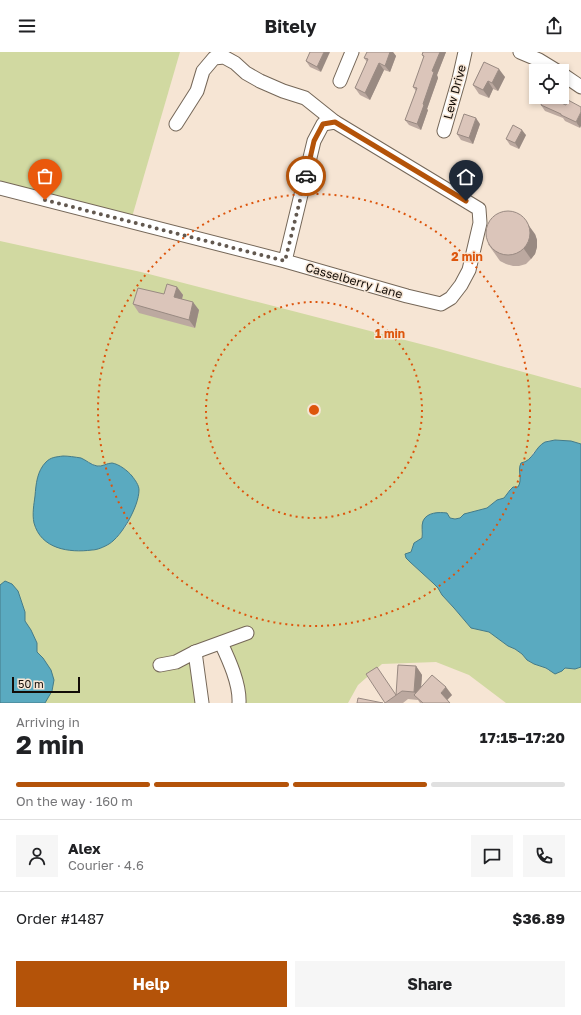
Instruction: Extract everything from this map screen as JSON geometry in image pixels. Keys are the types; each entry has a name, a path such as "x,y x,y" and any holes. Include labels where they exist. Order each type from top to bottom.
{"street":[{"path":"340,81 352,52"},
{"name":"Lew Drive","path":"444,131 465,52"},
{"path":"520,52 546,64"},
{"path":"176,124 197,91 203,71 214,58 224,57 260,80 283,91 305,98 335,122"},
{"path":"569,79 581,87"},
{"path":"285,261 314,141 323,124 335,122"},
{"name":"Casselberry Lane","path":"0,188 285,261 406,296 441,304 451,298 461,285 468,270 480,223 479,209 335,122"},
{"path":"160,665 176,662 195,652 247,633"},
{"path":"221,643 232,666 239,703"},
{"path":"195,652 202,703"}],"green space":[{"path":"0,52 180,52 132,217 0,183"},
{"path":"0,241 141,272 436,348 581,388 581,444 571,441 546,441 533,453 530,459 525,462 519,471 521,479 518,487 513,487 510,489 504,498 497,500 487,508 472,512 460,518 450,518 447,513 435,513 423,521 422,538 414,543 411,552 405,555 410,562 438,588 442,595 471,628 489,632 522,654 527,660 546,668 549,671 562,671 565,668 575,669 581,667 581,703 506,703 469,675 436,662 382,664 358,685 348,703 244,703 228,646 254,635 249,627 194,647 189,647 189,649 174,657 154,662 157,671 178,667 191,660 197,703 45,703 51,670 37,652 37,643 25,621 25,612 18,591 0,585","holes":["63,456 81,459 97,466 106,464 122,467 133,477 137,500 127,525 118,536 109,544 98,549 82,551 68,550 39,534 34,523 34,511"]}],"water":[{"path":"555,440 571,441 581,444 581,667 575,669 565,668 555,674 546,668 527,660 522,654 489,632 471,628 442,595 438,588 406,558 405,554 411,552 414,543 422,538 422,523 427,516 434,513 447,513 450,518 460,518 464,514 487,508 497,500 504,498 513,487 518,487 520,481 521,463 528,460 542,444"},
{"path":"63,456 81,458 97,466 110,463 115,464 128,472 138,484 138,497 129,520 114,540 103,547 83,551 65,550 49,544 43,539 34,523 33,513 36,487 41,469 48,460"},
{"path":"5,581 12,584 18,591 25,612 25,621 37,643 37,652 51,670 54,680 52,691 45,703 0,703 0,585"}],"building":[{"path":"310,52 324,52 317,67 306,61"},
{"path":"367,52 390,52 385,66 379,63 365,93 355,88 368,59 364,58"},
{"path":"423,52 440,52 432,71 434,72 417,124 405,120 417,88 413,87 424,56 422,55"},
{"path":"484,62 499,69 492,83 488,81 483,90 473,85"},
{"path":"569,101 581,107 581,112 576,122 541,105 566,105 569,104"},
{"path":"464,114 476,118 469,138 457,134"},
{"path":"513,125 522,130 515,143 506,139"},
{"path":"504,211 512,211 524,217 530,229 530,237 524,249 512,255 504,255 492,249 486,237 486,229 492,217"},
{"path":"167,284 177,287 174,297 193,302 189,320 133,304 138,288 164,294"},
{"path":"398,665 416,666 414,692 402,691 385,703 366,674 377,667 396,695"},
{"path":"432,675 446,687 441,693 450,703 423,703 414,695"},
{"path":"358,698 383,703 357,703"}],"way so far":[{"path":"45,200 285,261 306,176"}],"route":[{"path":"306,176 314,141 323,124 335,122 466,201"}]}
